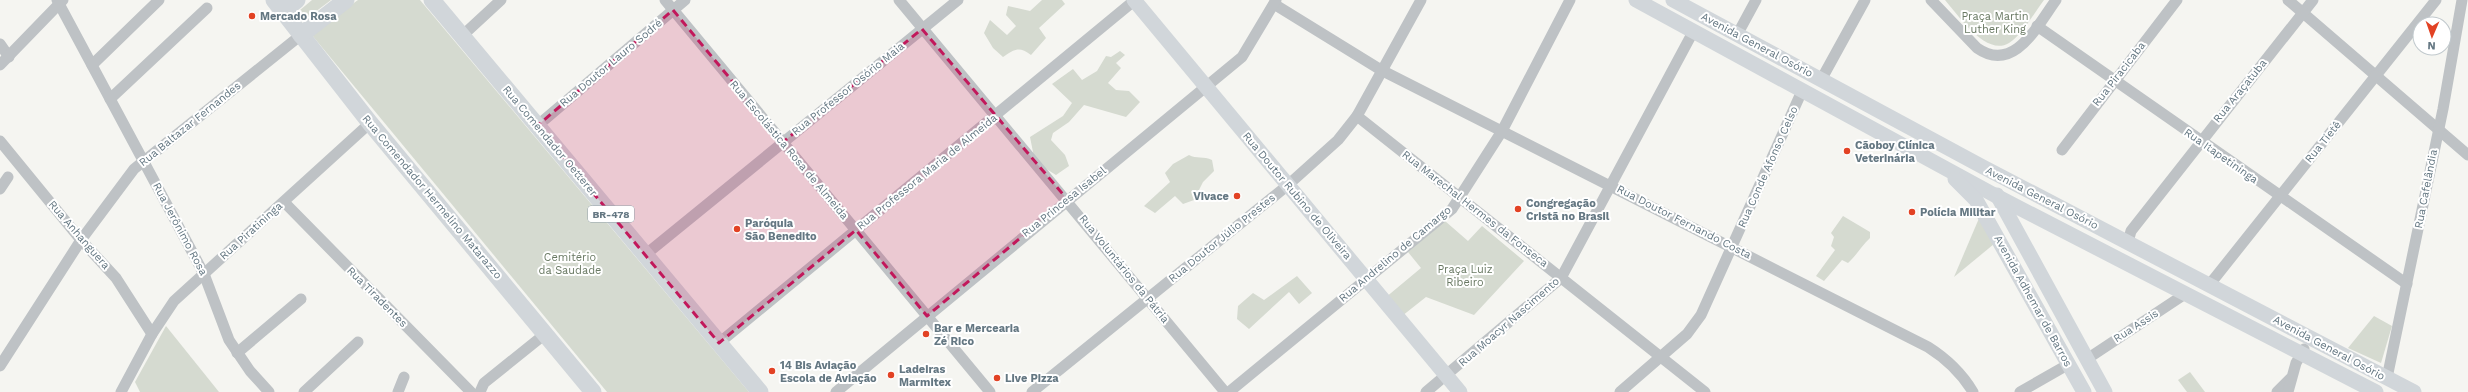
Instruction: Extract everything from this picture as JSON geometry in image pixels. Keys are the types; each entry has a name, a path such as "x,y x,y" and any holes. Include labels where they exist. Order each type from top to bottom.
{"main road":[{"path":"278,6 297,0"},
{"path":"301,35 346,0"},
{"name":"Rua Comendador Oetterer","path":"432,0 760,392"},
{"name":"Rua Doutor Rubino de Oliveira","path":"1134,0 1460,392"},
{"name":"Avenida General Osório","path":"1636,0 1998,197 2186,294 2299,350 2376,392"},
{"name":"Avenida General Osório","path":"1673,0 1983,168 2210,284 2299,350 2387,378 2414,392"},
{"name":"Rua Comendador Hermelino Matarazzo","path":"278,6 370,123 593,392"},
{"name":"Avenida Adhemar de Barros","path":"1931,161 1963,185 1976,200 2084,392"},
{"name":"Avenida Adhemar de Barros","path":"1983,168 2105,392"}],"street":[{"path":"92,65 159,0"},
{"path":"462,36 501,0"},
{"name":"Rua Escolástica Rosa de Almeida","path":"665,0 990,392"},
{"name":"Rua Doutor Lauro Sodré","path":"537,126 685,0"},
{"name":"Rua Voluntários da Pátria","path":"899,0 1067,199 1225,392"},
{"name":"Rua Professor Osório Maia","path":"645,255 958,0"},
{"name":"Rua Professora Maria de Almeida","path":"719,343 1134,0"},
{"name":"Rua Doutor Júlio Prestes","path":"1032,392 1288,185 1338,140 1357,116 1381,70 1421,0"},
{"name":"Rua Andrelino de Camargo","path":"1229,392 1365,278 1452,209 1502,131 1570,0"},
{"path":"1737,35 1756,0"},
{"path":"1821,80 1864,0"},
{"path":"1931,0 1986,54 2004,56 2016,52 2056,0"},
{"name":"Rua Piracicaba","path":"2062,150 2114,80 2177,0"},
{"path":"2288,0 2468,155"},
{"name":"Rua Araçatuba","path":"2128,242 2131,231 2313,0"},
{"name":"Rua Tietê","path":"2210,284 2436,0"},
{"name":"Rua Cafelândia","path":"2387,378 2442,109 2462,0"},
{"path":"0,65 60,1"},
{"name":"Rua Jerônimo Rosa","path":"60,1 92,65 204,274 236,353 269,392"},
{"name":"Rua Doutor Fernando Costa","path":"1275,2 1381,70 1928,347 1952,363 1972,391"},
{"name":"Rua Princesa Isabel","path":"836,392 1067,199 1242,57 1275,2"},
{"path":"110,98 207,8"},
{"name":"Rua Itapetininga","path":"2036,26 2200,142 2407,284"},
{"name":"Rua Moacyr Nascimento","path":"1426,392 1561,278 1694,32"},
{"name":"Rua Baltazar Fernandes","path":"0,366 81,240 134,169 301,35"},
{"path":"0,44 9,57"},
{"name":"Rua Conde Afonso Celso","path":"1620,392 1687,334 1701,315 1733,247 1802,91"},
{"path":"2426,119 2433,118 2442,109"},
{"name":"Rua Marechal Hermes da Fonseca","path":"1357,116 1705,392"},
{"name":"Rua Piratininga","path":"121,392 152,334 174,302 370,123"},
{"name":"Rua Anhanguera","path":"0,141 81,240 116,278 152,334"},
{"path":"0,189 8,177"},
{"name":"Rua Tiradentes","path":"284,202 472,392"},
{"name":"Rua Assis","path":"2087,359 2186,294"},
{"path":"236,353 301,299"},
{"path":"480,392 484,383 545,334"},
{"path":"304,392 358,342"},
{"path":"2288,392 2290,379 2299,350"},
{"path":"2020,392 2068,364"},
{"path":"398,392 404,377"},
{"path":"2277,392 2290,379"}],"highlighted area":[{"path":"673,10 783,142 922,29 1067,199 927,316 856,230 719,343 537,126"}],"green space":[{"path":"312,0 331,0 302,22 297,23 293,16"},
{"name":"Cemitério da Saudade","path":"358,0 420,0 749,392 607,392 311,34"},
{"path":"1042,0 1062,0 1065,4 1039,28 1046,38 1031,55 1023,50 1017,50 1003,57 993,48 984,33 990,20 1007,35 1016,26 1006,15 1008,6 1030,11"},
{"name":"Praça Martin Luther King","path":"1945,0 2044,0 2019,34 2009,43 2000,46 1982,40 1965,24"},
{"path":"1120,51 1125,55 1116,63 1121,68 1108,83 1116,90 1129,91 1140,102 1126,117 1084,105 1069,122 1053,133 1051,140 1065,155 1069,166 1056,175 1035,162 1030,137 1063,116 1072,103 1052,84 1073,69 1082,80 1097,71 1106,56 1111,57"},
{"path":"1189,155 1212,160 1214,171 1203,182 1194,200 1183,204 1175,196 1155,213 1144,206 1170,182 1165,173 1173,164"},
{"path":"1843,216 1870,232 1870,238 1848,263 1842,260 1824,281 1816,276 1835,250 1831,246 1834,237 1831,233"},
{"path":"1980,216 1994,244 1954,277"},
{"name":"Praça Luiz Ribeiro","path":"1445,221 1468,241 1482,226 1524,261 1474,315 1426,297 1402,316 1385,298 1421,268 1408,252"},
{"path":"1297,276 1312,293 1299,304 1289,292 1249,329 1237,319 1238,306 1253,293 1264,300"},
{"path":"2374,316 2392,326 2381,363 2348,348"},
{"path":"166,326 219,392 140,392 135,382"},
{"path":"2190,372 2205,392 2187,392 2178,380"}],"place":[{"name":"Mercado Rosa","path":"252,16"},
{"name":"Cãoboy Clínica Veterinária","path":"1847,151"},
{"name":"Vivace","path":"1237,196"},
{"name":"Congregação Cristã no Brasil","path":"1518,209"},
{"name":"Polícia Militar","path":"1912,212"},
{"name":"Paróquia São Benedito","path":"737,229"},
{"name":"Bar e Mercearia Zé Rico","path":"926,334"},
{"name":"14 Bis Aviação Escola de Aviação","path":"772,371"},
{"name":"Ladeiras Marmitex","path":"891,375"},
{"name":"Live Pizza","path":"997,378"}]}
